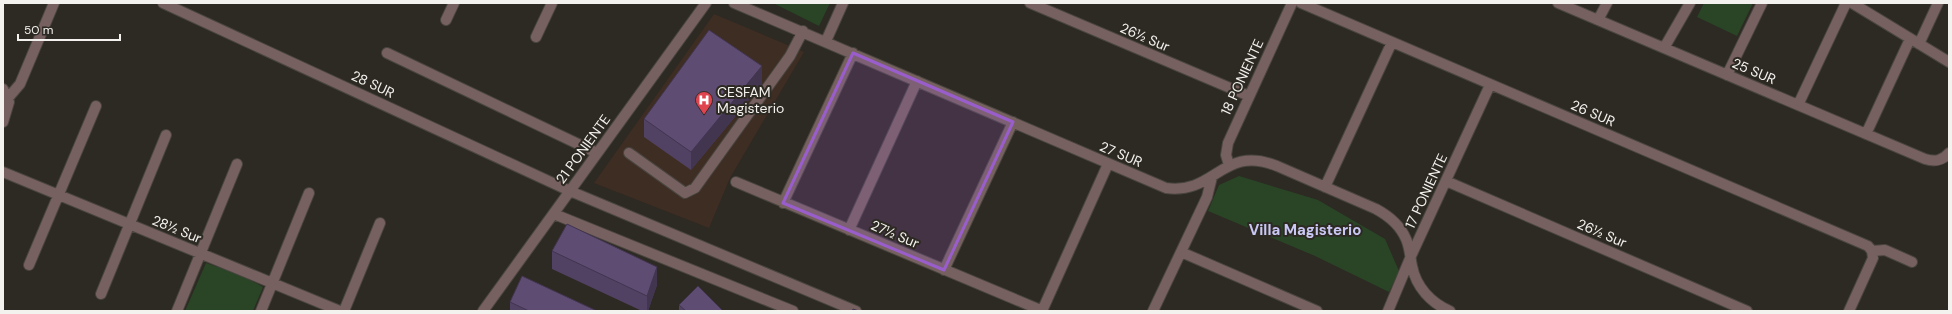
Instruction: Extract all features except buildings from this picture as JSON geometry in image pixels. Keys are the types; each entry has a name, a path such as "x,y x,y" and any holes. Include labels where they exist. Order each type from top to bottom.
{"street":[{"path":"3,122 9,106 6,94 20,84 54,3"},
{"name":"28 SUR","path":"163,3 570,191 856,311"},
{"path":"446,20 454,3"},
{"path":"536,37 552,3"},
{"name":"27 SUR","path":"734,3 803,31 1159,186 1174,189 1192,187 1212,177 1229,165 1245,160 1262,162 1325,187 1376,209 1391,218 1407,239 1413,272 1424,293 1437,304 1450,311"},
{"path":"826,41 843,3"},
{"name":"26½ Sur","path":"1030,3 1249,96"},
{"name":"18 PONIENTE","path":"1229,165 1226,155 1228,143 1292,3"},
{"name":"26 SUR","path":"1300,3 1857,241 1868,246 1872,251"},
{"name":"25 SUR","path":"1558,3 1925,159 1936,161 1941,160 1949,153"},
{"path":"1598,20 1607,3"},
{"path":"1664,48 1690,3"},
{"path":"1727,75 1762,3"},
{"path":"1798,105 1851,3 1949,62"},
{"path":"1866,134 1914,41 1938,3"},
{"name":"21 PONIENTE","path":"483,311 554,214 701,4"},
{"path":"629,152 685,193 695,188 790,56 803,31"},
{"path":"1325,187 1392,42"},
{"path":"387,53 597,153"},
{"path":"782,203 853,53"},
{"path":"849,230 917,81"},
{"name":"17 PONIENTE","path":"1388,311 1411,256 1490,85"},
{"path":"29,265 96,106"},
{"path":"944,270 1013,122"},
{"path":"101,294 166,135"},
{"path":"177,311 236,164"},
{"path":"1042,311 1108,164"},
{"name":"28½ Sur","path":"3,172 340,311"},
{"path":"1153,311 1206,198 1212,177"},
{"name":"26½ Sur","path":"1446,181 1747,311"},
{"name":"27½ Sur","path":"736,182 782,203 1042,311"},
{"path":"260,311 309,193"},
{"path":"554,214 793,311"},
{"path":"344,311 380,223"},
{"path":"1849,311 1872,262 1872,251 1884,250 1912,262"},
{"path":"1181,252 1317,311"}],"highlighted area":[{"path":"853,53 1013,122 944,270 783,203"}],"shaded area":[{"name":"CESFAM Magisterio","path":"714,14 804,52 730,178 709,228 594,183"}],"green space":[{"path":"773,3 830,3 819,26"},
{"path":"1704,3 1753,3 1737,36 1697,17"},
{"path":"1239,176 1318,200 1385,239 1399,271 1389,292 1315,256 1208,211 1219,185"},
{"path":"206,263 241,275 263,287 253,311 185,311"}],"place":[{"name":"CESFAM Magisterio","path":"704,115"}],"district":[{"name":"Villa Magisterio","path":"1305,230"}]}
